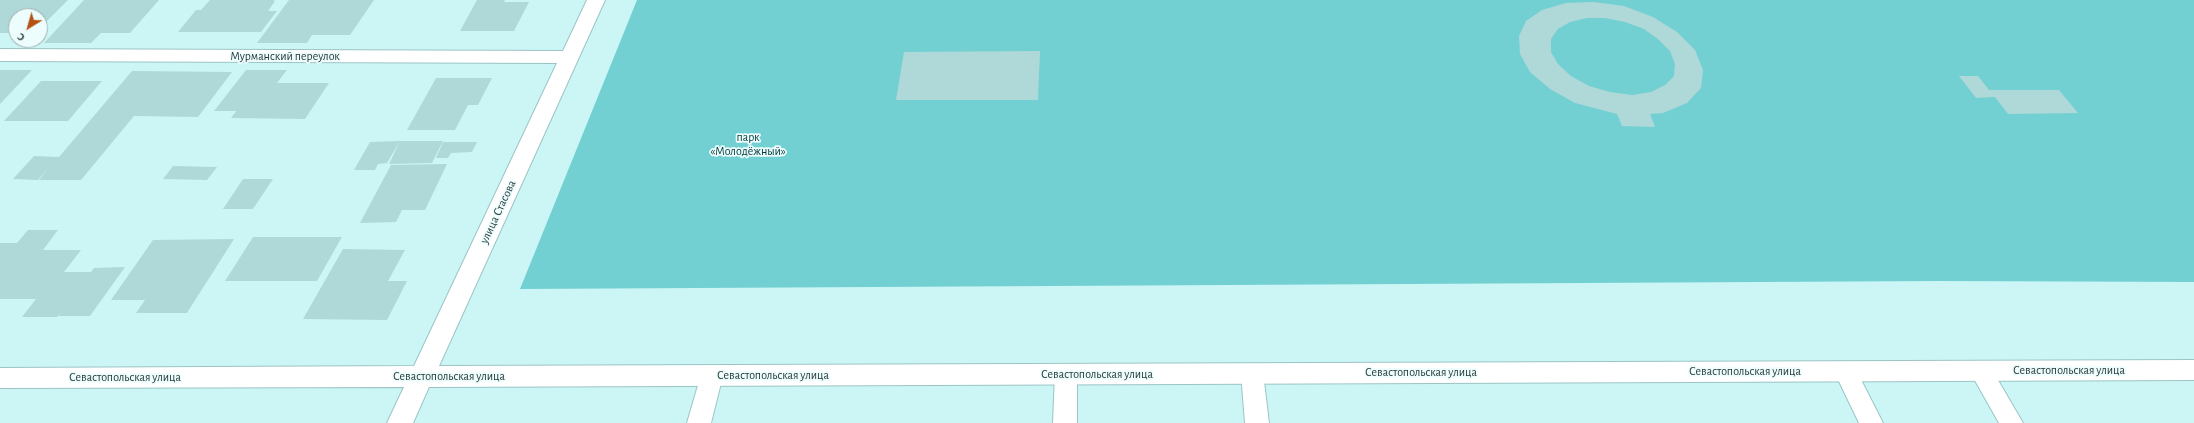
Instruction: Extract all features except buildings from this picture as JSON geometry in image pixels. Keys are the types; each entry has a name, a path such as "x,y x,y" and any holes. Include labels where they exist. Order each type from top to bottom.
{"street":[{"name":"улица Стасова","path":"400,423 596,0"},
{"name":"Мурманский переулок","path":"0,55 570,56"},
{"name":"Севастопольская улица","path":"0,378 2194,370"}],"lane":[{"path":"1980,370 2011,423"},
{"path":"1845,371 1871,423"},
{"path":"1252,373 1257,423"},
{"path":"1065,423 1066,374"},
{"path":"699,423 712,375"}],"green space":[{"name":"парк «Молодёжный»","path":"637,0 2194,0 2194,282 1939,281 520,289"}]}
